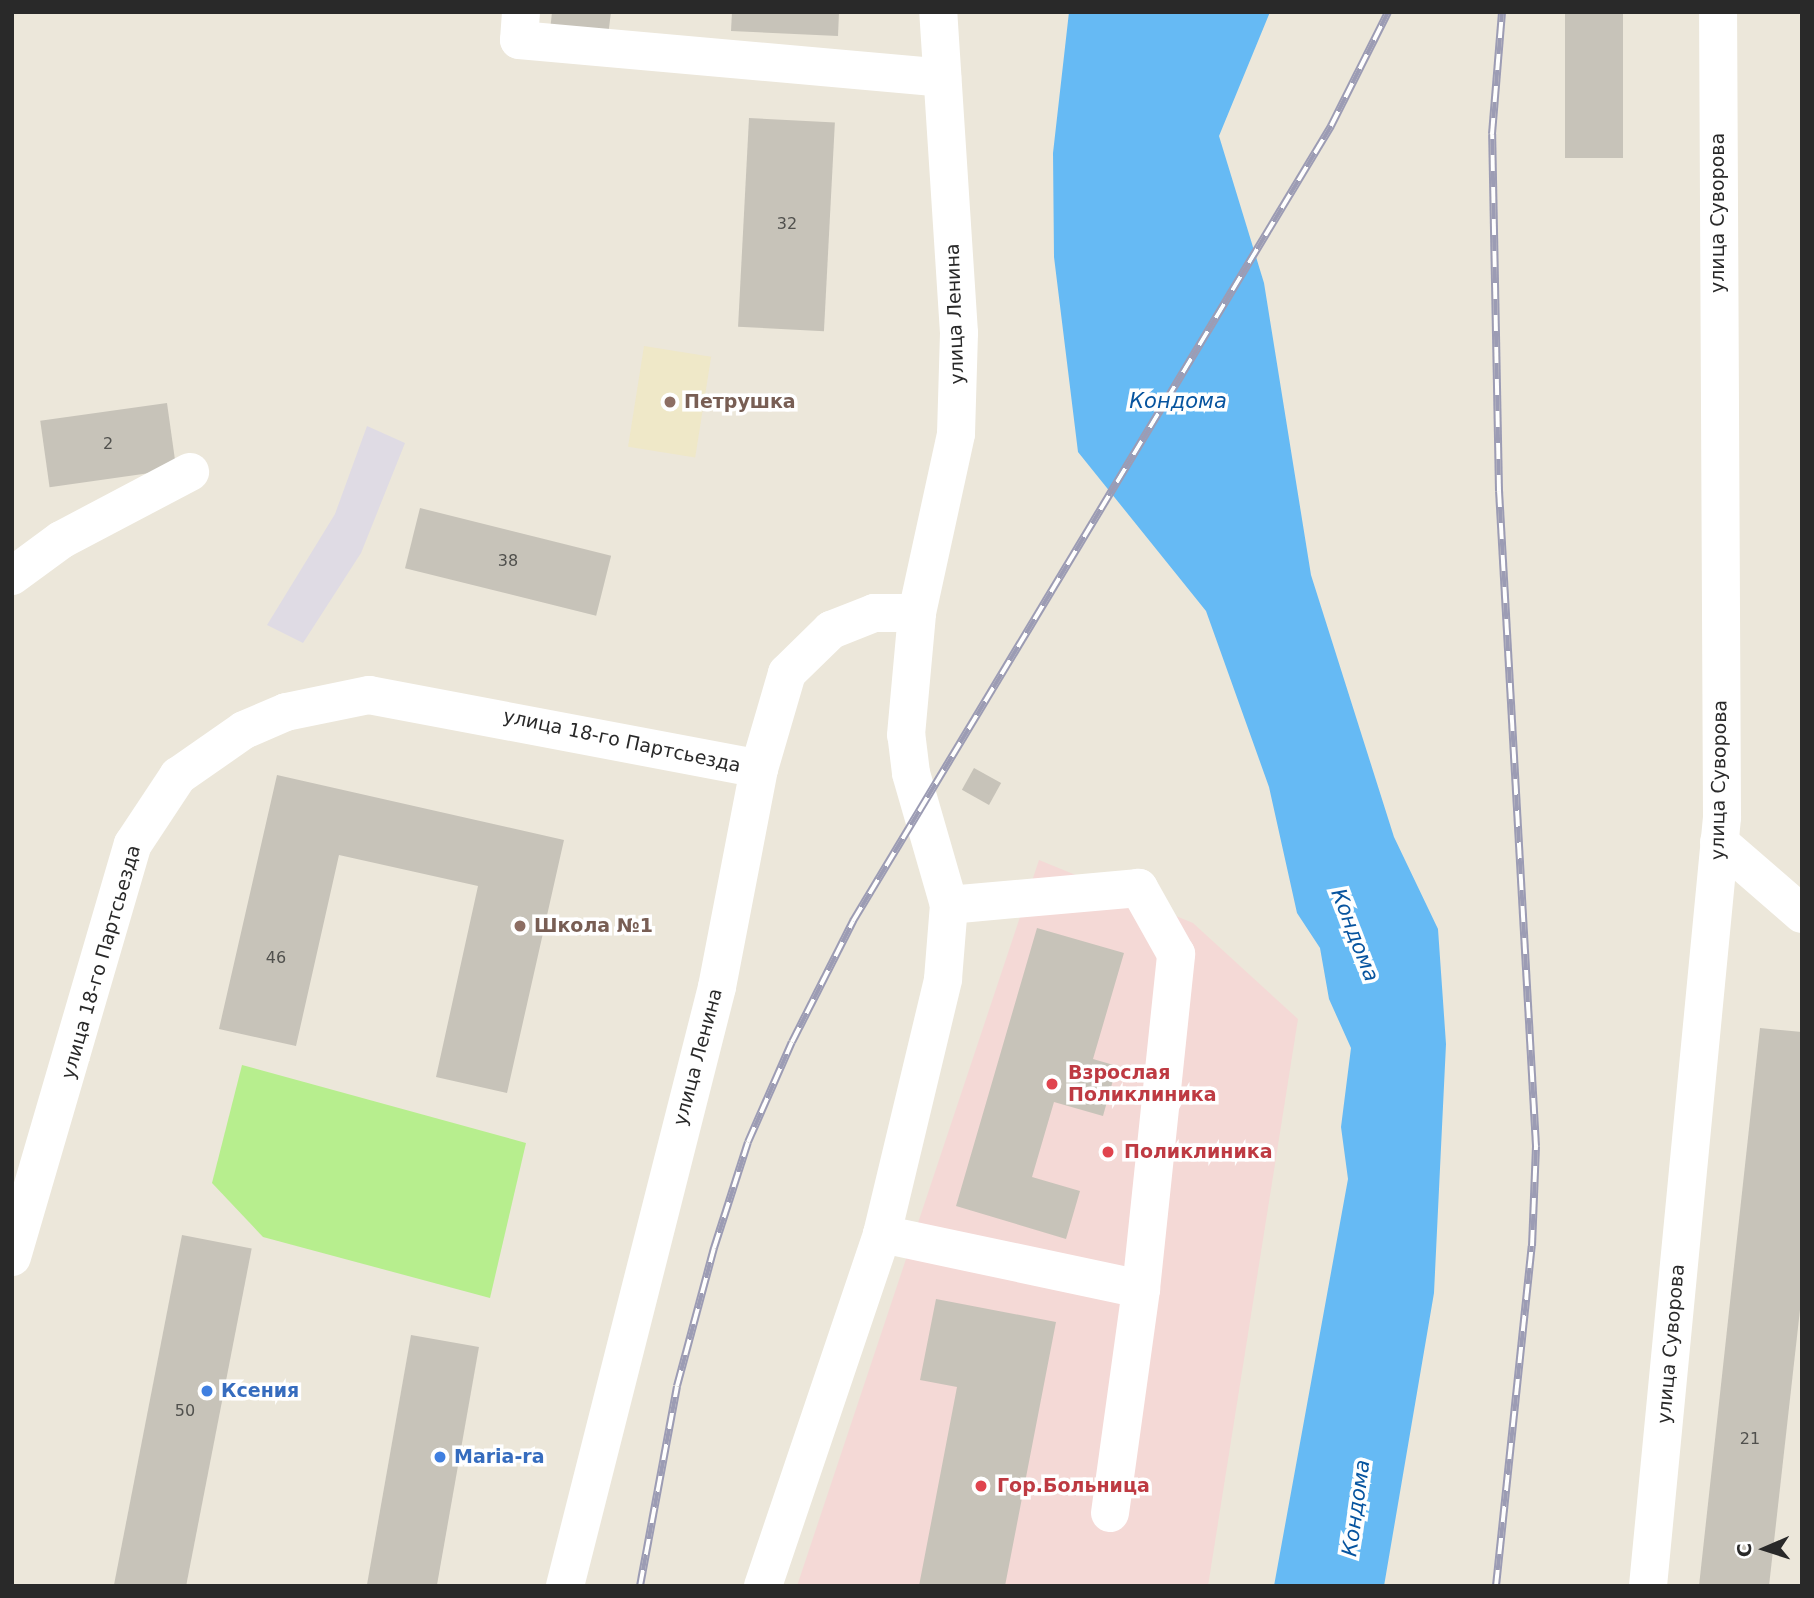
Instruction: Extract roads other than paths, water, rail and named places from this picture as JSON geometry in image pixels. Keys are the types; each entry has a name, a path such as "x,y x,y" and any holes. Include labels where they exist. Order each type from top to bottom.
{"street":[{"path":"521,12 519,40 942,78"},
{"name":"улица Ленина","path":"763,1586 882,1234 943,979 949,905 911,773 906,735 917,613 956,434 959,333 938,12"},
{"name":"улица Суворова","path":"1648,1586 1719,842 1718,12"},
{"path":"12,576 61,540 190,472"},
{"name":"улица Ленина","path":"565,1586 717,988 759,769 787,673 831,630 874,613 917,613"},
{"name":"улица 18-го Партсьезда","path":"12,1257 35,1195 133,844 178,776 244,730 286,712 369,695 759,769"},
{"path":"1719,842 1802,914"},
{"path":"949,905 1139,888 1176,954 1141,1289 1110,1513"},
{"path":"12,1235 35,1195"},
{"path":"882,1234 1141,1289"}],"water":[{"name":"Кондома","path":"1069,12 1270,12 1219,136 1264,283 1311,575 1394,837 1438,929 1446,1044 1434,1293 1384,1586 1274,1586 1348,1179 1341,1127 1351,1048 1329,999 1320,948 1297,913 1269,787 1206,611 1078,452 1054,257 1053,153"}],"railway":[{"path":"640,1586 677,1386 714,1248 748,1142 792,1042 853,921 1331,126 1388,12"},
{"path":"1496,1586 1532,1246 1536,1146 1499,491 1492,134 1502,12"}],"place":[{"name":"Петрушка","path":"670,402"},
{"name":"Школа №1","path":"520,926"},
{"name":"Взрослая Поликлиника","path":"1052,1084"},
{"name":"Поликлиника","path":"1108,1152"},
{"name":"Ксения","path":"207,1391"},
{"name":"Maria-ra","path":"440,1457"},
{"name":"Гор.Больница","path":"981,1486"}]}
